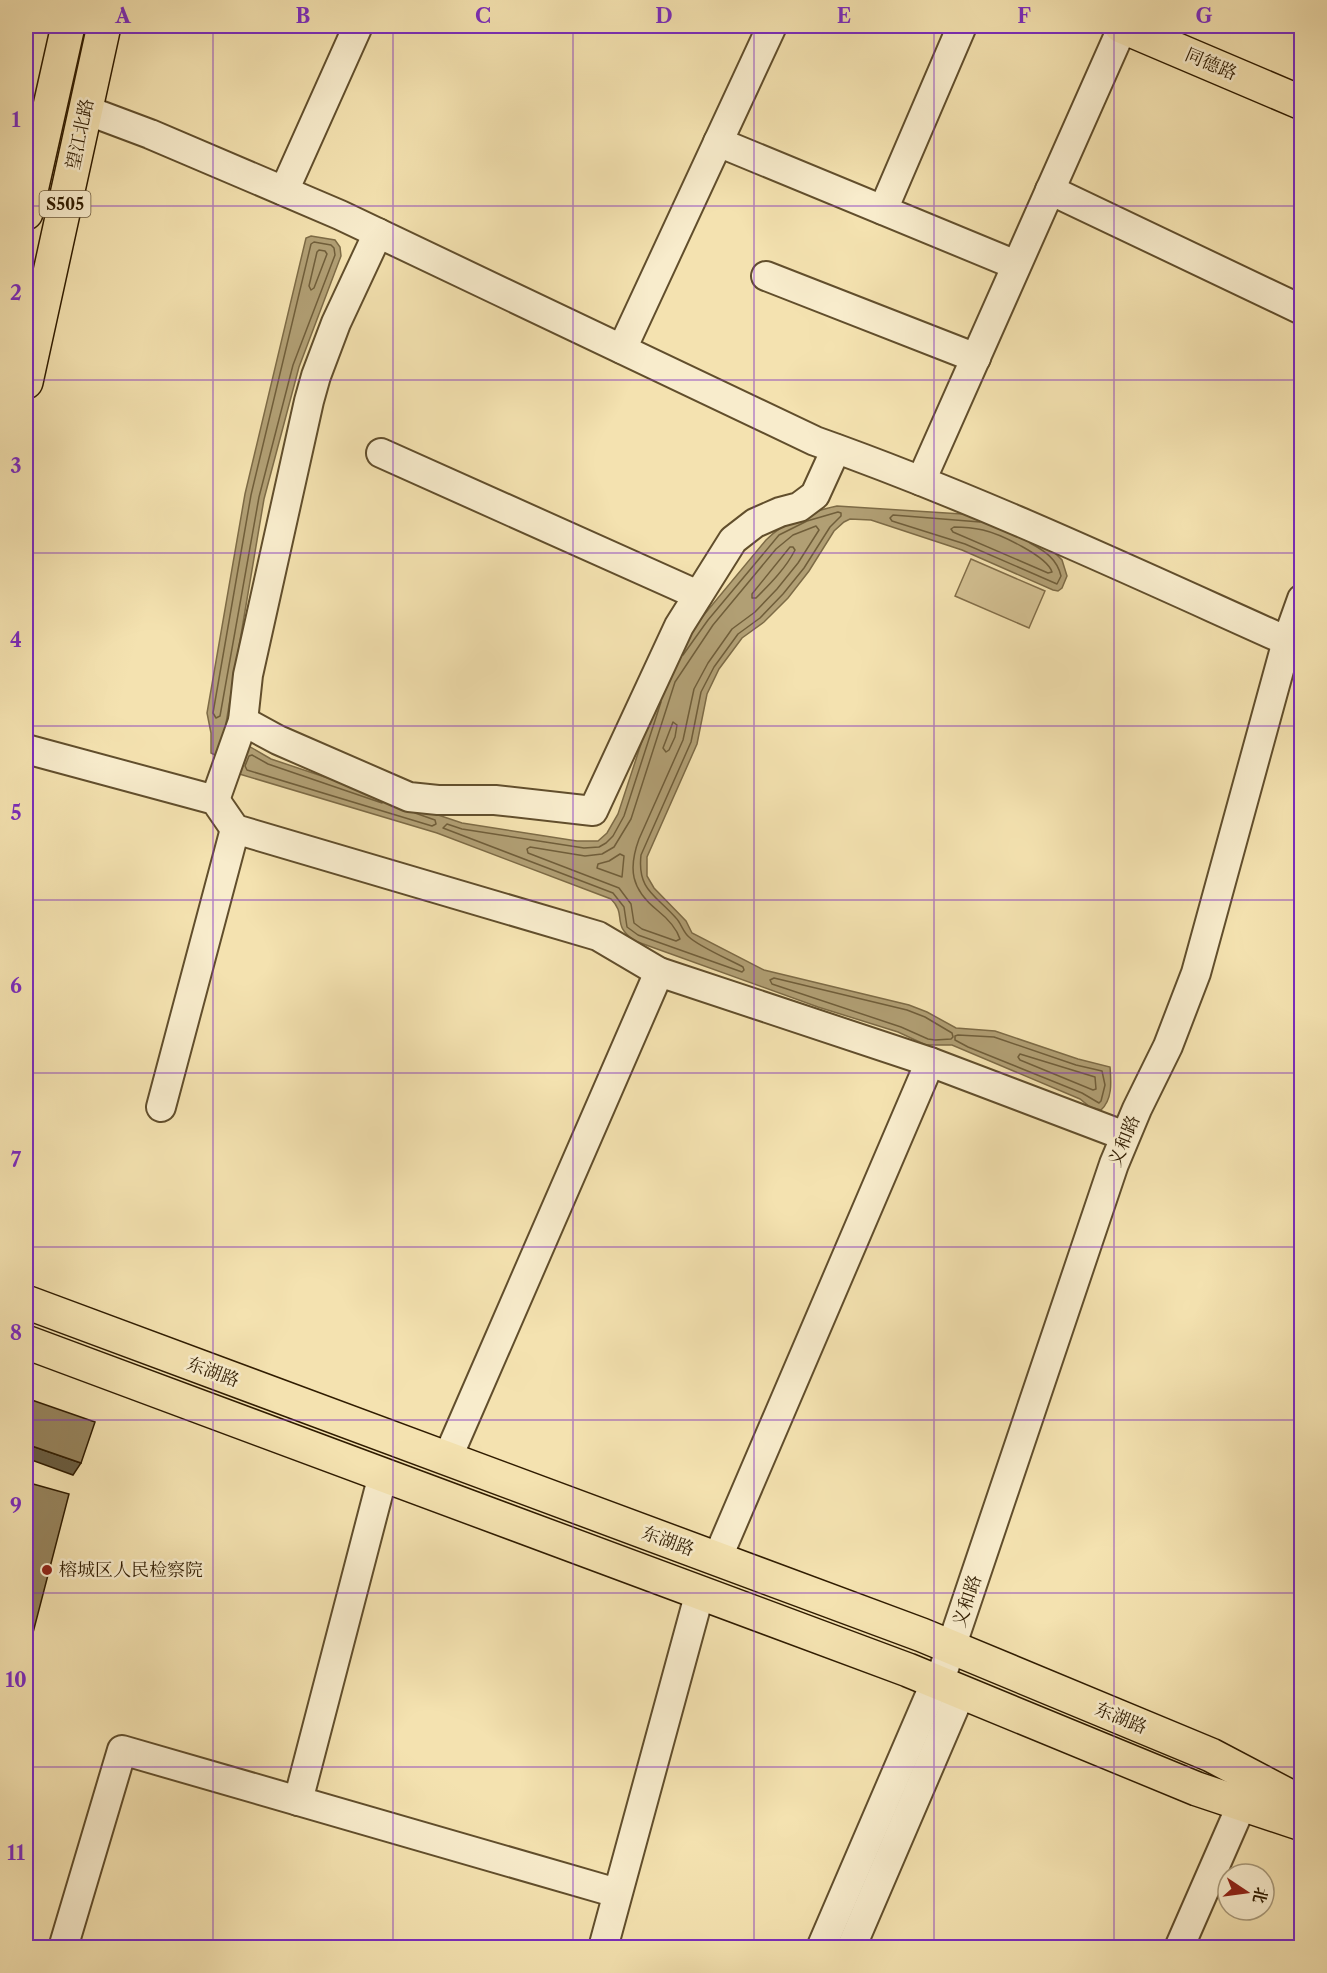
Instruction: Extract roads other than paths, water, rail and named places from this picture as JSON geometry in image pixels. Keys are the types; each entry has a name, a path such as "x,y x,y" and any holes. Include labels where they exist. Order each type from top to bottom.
{"main road":[{"name":"望江北路","path":"26,213 29,178 68,26"},
{"name":"望江北路","path":"26,382 104,26"},
{"name":"同德路","path":"1122,26 1302,103"},
{"name":"同德路","path":"1169,26 1302,82"},
{"name":"东湖路","path":"26,1302 951,1647 1211,1755 1302,1803"},
{"name":"东湖路","path":"26,1342 945,1685 1197,1789 1302,1824"}],"street":[{"path":"284,191 358,26"},
{"path":"622,349 772,26"},
{"path":"883,210 962,26"},
{"path":"921,481 1122,26"},
{"path":"86,110 150,134 378,233 815,441 1022,522 1294,642"},
{"path":"718,142 1016,265"},
{"path":"1050,190 1302,310"},
{"path":"215,800 243,721 248,675 309,401 336,323 378,233"},
{"path":"766,276 976,357"},
{"path":"243,721 278,741 409,797 429,800 505,801 593,811 679,626 733,540 755,523 799,507 814,495 836,449"},
{"path":"381,453 698,595"},
{"name":"义和路","path":"945,1685 951,1647 1125,1136 1168,1046 1196,973 1294,642 1302,599"},
{"path":"26,749 215,800 235,829 598,936 659,972 930,1062 1125,1136"},
{"path":"161,1107 235,829"},
{"path":"447,1459 659,972"},
{"path":"717,1559 930,1062"},
{"path":"298,1801 383,1475"},
{"path":"603,1947 700,1593"},
{"path":"821,1947 945,1685"},
{"path":"851,1947 945,1685"},
{"path":"63,1947 122,1750 617,1893"},
{"path":"1179,1947 1242,1804"}],"water":[{"path":"311,236 335,240 340,247 341,256 299,367 264,499 223,741 215,755 211,753 211,733 207,713 245,494 306,238"},
{"path":"837,506 988,517 1050,548 1062,560 1067,576 1062,588 1058,591 1053,590 962,550 871,520 850,519 844,522 834,531 809,571 788,598 764,622 742,638 719,669 707,694 697,744 647,857 647,876 654,888 686,921 692,933 764,970 909,1005 956,1028 995,1031 1078,1059 1110,1067 1111,1084 1108,1101 1101,1110 952,1045 926,1045 898,1032 818,1007 635,941 623,930 618,910 611,899 437,833 236,773 247,745 271,759 462,823 577,841 598,841 607,833 618,814 663,677 685,640 766,540 782,527 799,518"}],"place":[{"name":"榕城区人民检察院","path":"47,1570"}]}
